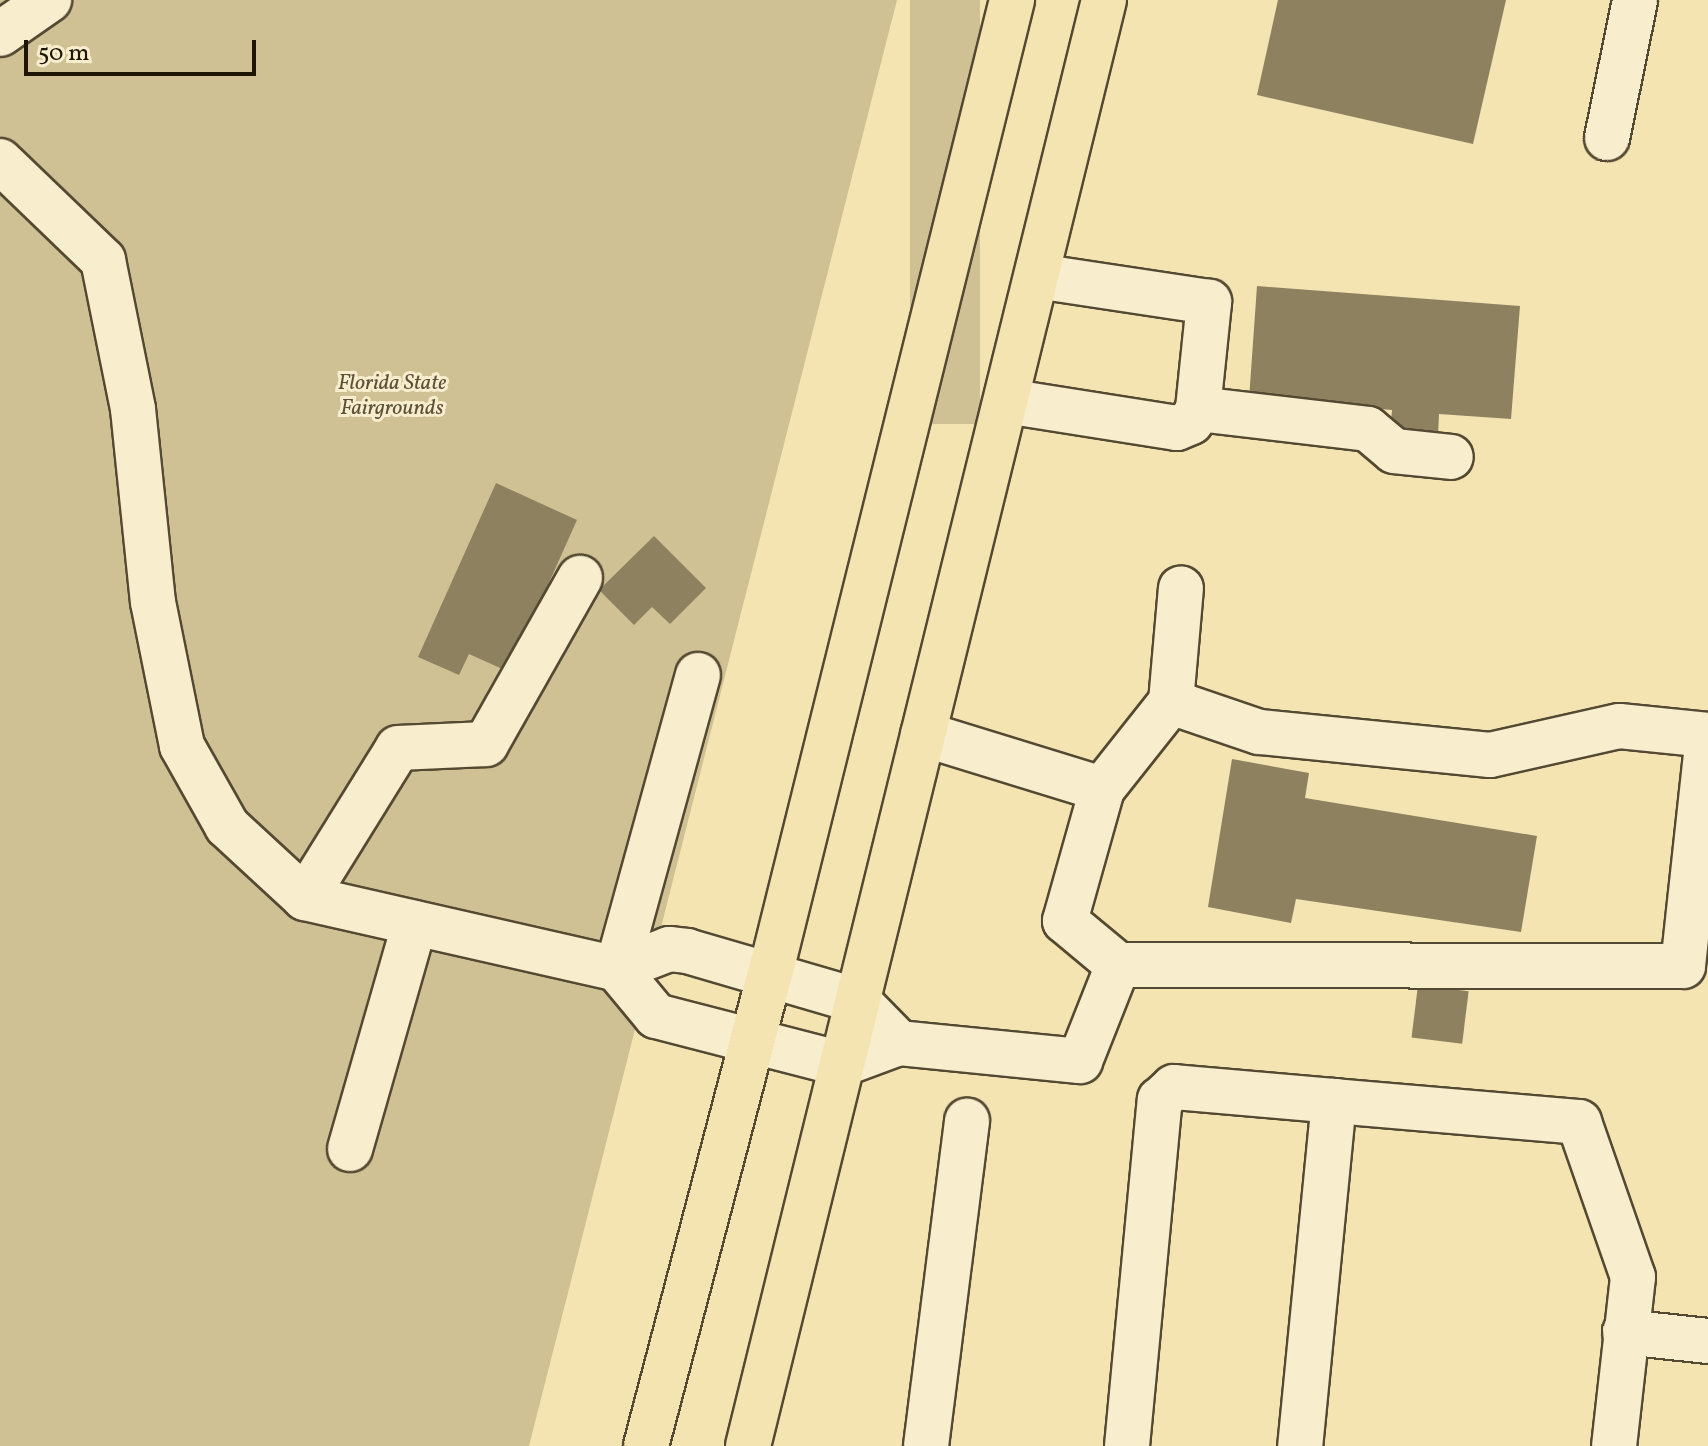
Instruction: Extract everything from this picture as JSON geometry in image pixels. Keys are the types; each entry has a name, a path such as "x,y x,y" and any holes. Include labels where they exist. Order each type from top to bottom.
{"main road":[{"path":"646,1446 753,1044 1012,0"},
{"path":"748,1446 1104,0"}],"lane":[{"path":"0,34 49,0"},
{"path":"1607,138 1635,0"},
{"path":"0,161 103,260 133,409 153,602 182,746 227,826 305,898 617,969 669,949 858,1001 899,1043"},
{"path":"1006,401 1177,428 1191,422 1198,409 1209,302 1037,276"},
{"path":"1198,409 1368,429 1394,451 1451,457"},
{"path":"305,898 398,748 486,744 580,578"},
{"path":"1171,702 1259,732 1490,755 1619,726 1708,735 1683,966 1118,965 1065,921 1102,789 1171,702 1181,588"},
{"path":"617,969 698,675"},
{"path":"923,734 1102,789"},
{"path":"350,1149 415,923"},
{"path":"617,969 656,1016 753,1044 842,1064 899,1043 1080,1061 1118,965"},
{"path":"1127,1446 1164,1091 1174,1087 1579,1122 1633,1277 1614,1446"},
{"path":"1300,1446 1334,1101"},
{"path":"926,1446 967,1121"},
{"path":"1625,1332 1708,1341"}],"green space":[{"name":"Florida State Fairgrounds","path":"0,0 897,0 529,1446 0,1446"},
{"path":"910,0 980,0 980,424 910,424"}],"building":[{"path":"1278,0 1506,0 1473,144 1257,95"},
{"path":"1257,286 1520,306 1511,419 1439,414 1438,437 1390,432 1392,410 1249,399"},
{"path":"496,483 577,520 509,672 469,654 459,675 418,657"},
{"path":"654,536 706,588 670,624 652,607 634,625 599,590"},
{"path":"1232,759 1309,773 1305,798 1537,836 1521,932 1296,899 1291,923 1208,907"},
{"path":"1418,985 1469,991 1462,1044 1412,1038"}]}
